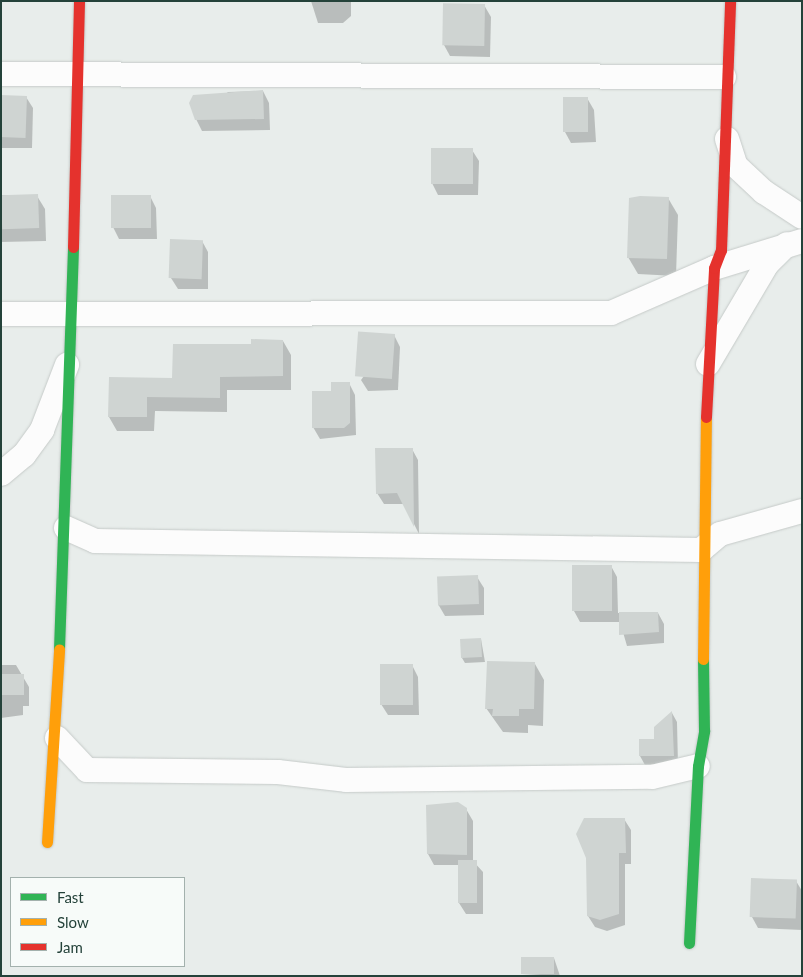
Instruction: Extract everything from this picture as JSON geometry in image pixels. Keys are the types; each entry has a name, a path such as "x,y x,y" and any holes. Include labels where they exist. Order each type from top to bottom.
{"street":[{"path":"47,842 57,738 66,528 79,1"},
{"path":"689,943 698,766 704,731 701,550 708,364 714,268 721,250 727,139 724,77 730,1"},
{"path":"1,74 724,77"},
{"path":"727,139 736,166 764,192 802,216"},
{"path":"1,314 611,313 714,268 795,242"},
{"path":"708,364 767,264 795,242"},
{"path":"1,474 24,455 42,430 69,361"},
{"path":"66,528 95,541 701,550 720,534 802,511"},
{"path":"57,738 87,770 278,772 346,780 652,777 698,766"}],"building":[{"path":"443,3 485,4 484,46 442,45"},
{"path":"263,90 264,119 195,120 189,103 193,95"},
{"path":"1,95 27,96 26,138 1,137"},
{"path":"563,97 588,97 588,132 563,132"},
{"path":"431,148 473,148 473,184 431,184"},
{"path":"38,194 39,228 2,229 1,195"},
{"path":"111,195 151,195 151,228 111,228"},
{"path":"640,196 669,197 667,259 627,258 629,198"},
{"path":"170,239 203,240 202,279 169,278"},
{"path":"358,331 395,334 392,379 355,376"},
{"path":"251,339 283,340 283,376 220,377 220,398 147,397 147,417 108,417 109,377 172,378 173,344 251,344"},
{"path":"331,382 350,382 350,423 344,428 312,428 312,391 331,391"},
{"path":"375,448 413,448 414,527 397,493 376,494"},
{"path":"572,565 612,565 612,611 572,611"},
{"path":"478,575 479,604 438,605 437,576"},
{"path":"619,612 658,612 659,632 619,635"},
{"path":"481,638 482,657 461,658 460,639"},
{"path":"487,661 535,662 534,709 519,709 519,716 492,716 493,709 485,709"},
{"path":"380,664 413,664 413,705 380,705"},
{"path":"1,674 24,674 24,695 1,695"},
{"path":"672,711 674,756 639,756 639,739 654,739 654,727"},
{"path":"458,802 467,808 467,855 427,854 426,805"},
{"path":"584,818 625,818 626,853 619,853 619,914 600,920 587,916 586,858 576,834"},
{"path":"458,860 477,860 477,903 458,903"},
{"path":"751,878 797,880 796,919 750,917"},
{"path":"521,957 554,957 554,974 521,974"}],"traffic: fast":[{"path":"59,649 73,247"},
{"path":"689,943 698,766 704,731 703,659"}],"traffic: slow":[{"path":"703,659 706,417"},
{"path":"47,842 59,649"}],"traffic: jam":[{"path":"73,247 79,1"},
{"path":"706,417 714,268 721,250 730,1"}]}
